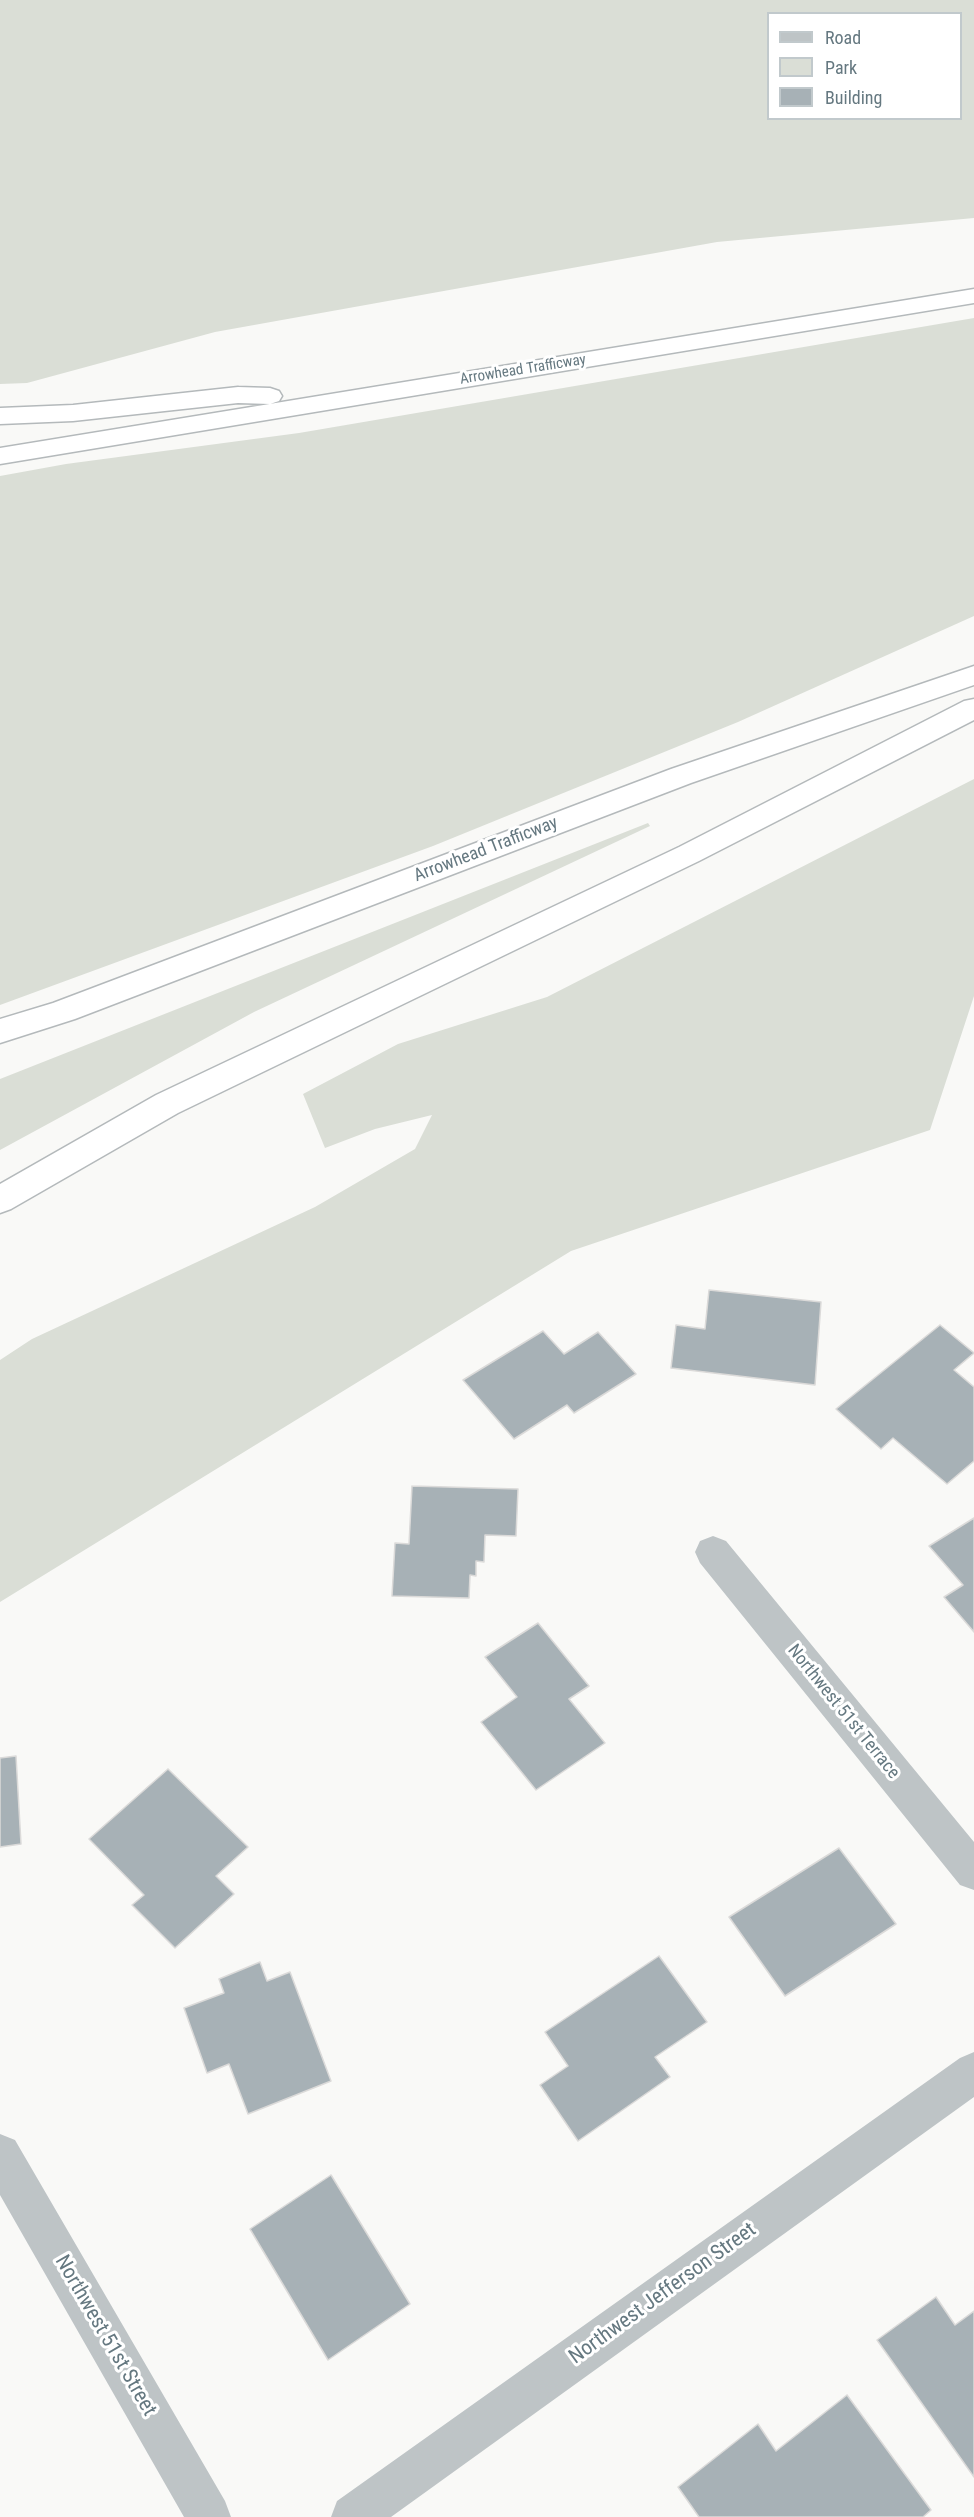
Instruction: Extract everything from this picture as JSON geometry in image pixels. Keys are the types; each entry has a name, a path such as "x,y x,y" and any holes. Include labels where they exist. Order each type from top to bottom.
{"highway":[{"name":"Arrowhead Trafficway","path":"0,456 974,296"},
{"path":"0,416 73,413 238,395 353,399"},
{"name":"Arrowhead Trafficway","path":"0,1031 64,1011 681,777 974,675"},
{"path":"0,1200 167,1104 689,854 974,708"}],"street":[{"name":"Northwest 51st Terrace","path":"713,1552 974,1872"},
{"name":"Northwest Jefferson Street","path":"353,2517 974,2072"},
{"name":"Northwest 51st Street","path":"0,2156 209,2517"}],"green space":[{"path":"0,0 974,0 974,218 717,242 215,332 27,383 0,384"},
{"path":"974,318 974,616 738,722 433,846 0,1005 0,476 66,464 299,433"},
{"path":"974,779 974,996 930,1130 571,1251 0,1602 0,1360 32,1339 315,1207 415,1149 432,1115 375,1129 325,1148 303,1094 398,1044 547,997"},
{"path":"648,823 650,826 254,1012 0,1150 0,1079"}],"building":[{"path":"709,1290 821,1302 815,1385 671,1368 676,1325 705,1329"},
{"path":"940,1325 974,1353 954,1370 974,1387 974,1461 947,1484 893,1438 881,1449 836,1409"},
{"path":"543,1331 564,1354 598,1332 636,1374 574,1413 567,1405 514,1439 463,1380"},
{"path":"412,1486 518,1489 516,1536 485,1535 484,1562 476,1561 476,1576 470,1575 469,1598 392,1596 395,1543 409,1544"},
{"path":"974,1518 974,1632 944,1597 963,1585 929,1546"},
{"path":"538,1623 589,1686 569,1699 605,1743 536,1790 481,1722 517,1697 485,1657"},
{"path":"16,1756 21,1844 0,1847 0,1758"},
{"path":"168,1769 248,1847 216,1876 234,1894 175,1948 132,1905 144,1895 89,1839"},
{"path":"839,1848 896,1924 785,1996 729,1917"},
{"path":"659,1956 707,2022 655,2057 670,2077 578,2141 540,2085 568,2066 545,2032"},
{"path":"260,1962 267,1981 290,1972 331,2081 248,2114 229,2064 207,2073 184,2008 224,1993 219,1979"},
{"path":"331,2175 410,2304 328,2360 250,2229"},
{"path":"936,2297 955,2325 974,2311 974,2477 877,2340"},
{"path":"847,2395 931,2510 923,2517 699,2517 678,2487 758,2424 776,2451"}]}
